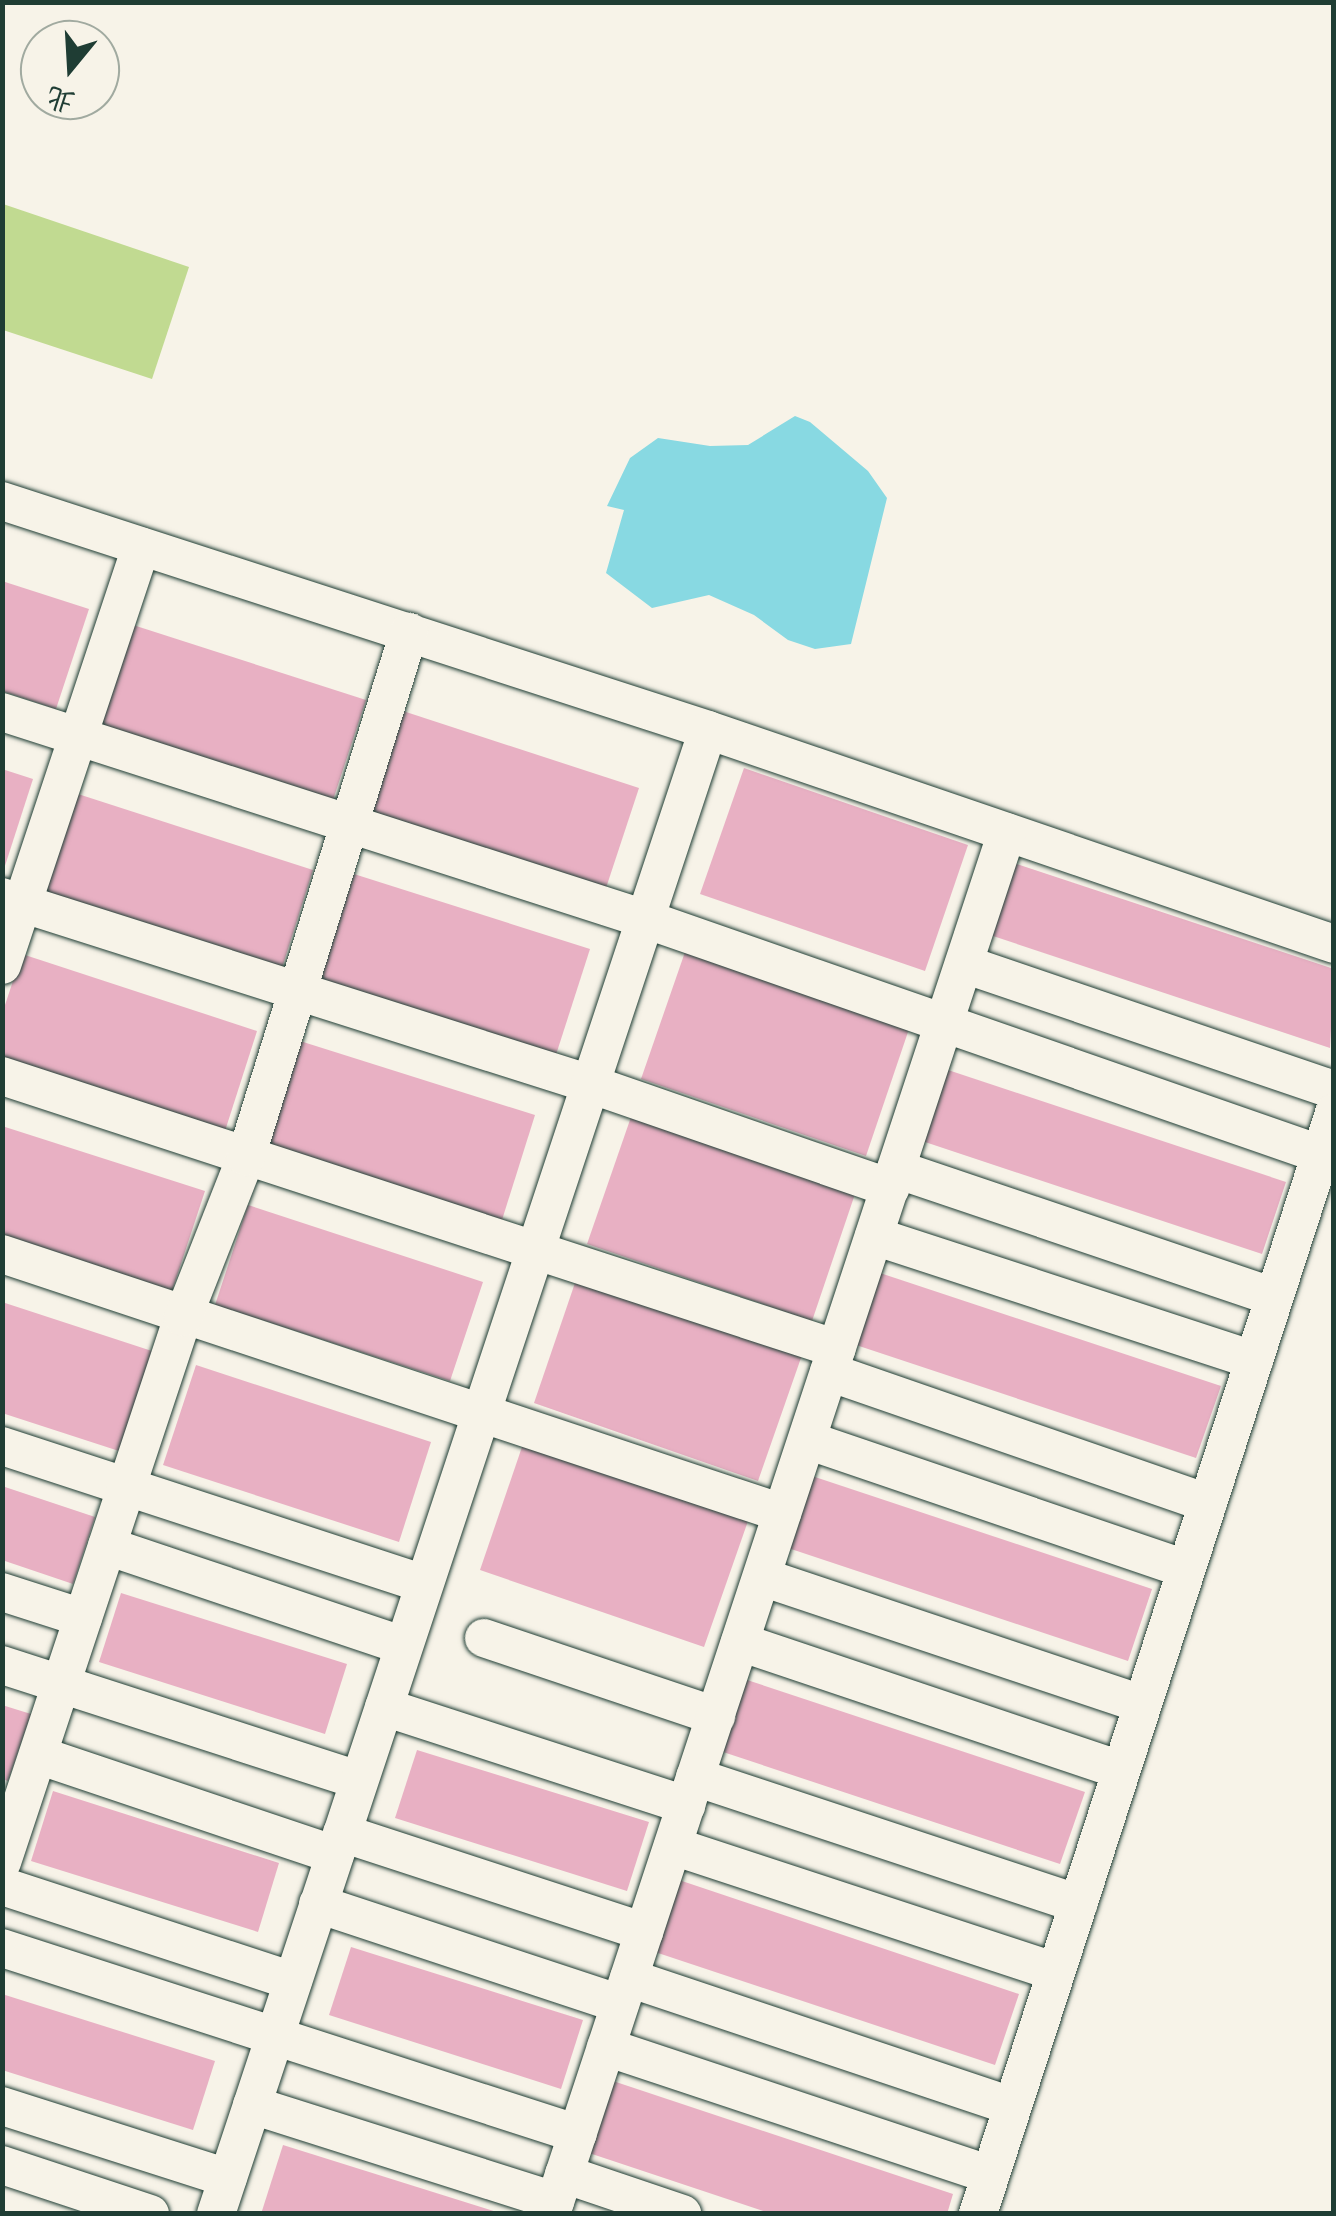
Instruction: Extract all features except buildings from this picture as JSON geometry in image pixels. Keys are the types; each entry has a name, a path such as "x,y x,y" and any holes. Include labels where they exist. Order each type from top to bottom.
{"street":[{"path":"2,501 708,730 1334,944"},
{"path":"2,965 13,900 79,734 141,546"},
{"path":"6,1837 38,1754 183,1317 246,1156 410,632"},
{"path":"2,712 645,919 1320,1154"},
{"path":"2,2106 222,2196 708,730"},
{"path":"557,2196 1008,832"},
{"path":"13,900 297,993 1274,1297"},
{"path":"964,964 1334,1090"},
{"path":"2,1076 535,1250 1208,1503"},
{"path":"978,2214 1334,1114"},
{"path":"874,1236 1254,1360"},
{"path":"2,1254 183,1317 482,1410 782,1514"},
{"path":"806,1440 1186,1570"},
{"path":"2,1446 424,1584"},
{"path":"107,1546 404,1646"},
{"path":"762,1577 1142,1704"},
{"path":"2,1592 83,1618"},
{"path":"484,1638 716,1716"},
{"path":"740,1642 1121,1770"},
{"path":"2,1665 360,1780"},
{"path":"384,1707 691,1791 1078,1904"},
{"path":"38,1754 644,1932"},
{"path":"673,1846 1056,1972"},
{"path":"2,1886 293,1982"},
{"path":"318,1904 1012,2106"},
{"path":"2,1948 578,2134"},
{"path":"606,2047 990,2175"},
{"path":"252,2105 557,2196 682,2214"},
{"path":"2,2165 150,2214"}],"green space":[{"path":"3,204 189,267 152,379 3,330"}],"water":[{"path":"795,416 810,422 868,471 887,498 851,644 815,649 788,640 754,615 709,595 652,608 606,573 624,510 607,506 630,458 658,438 710,446 748,445"}]}
